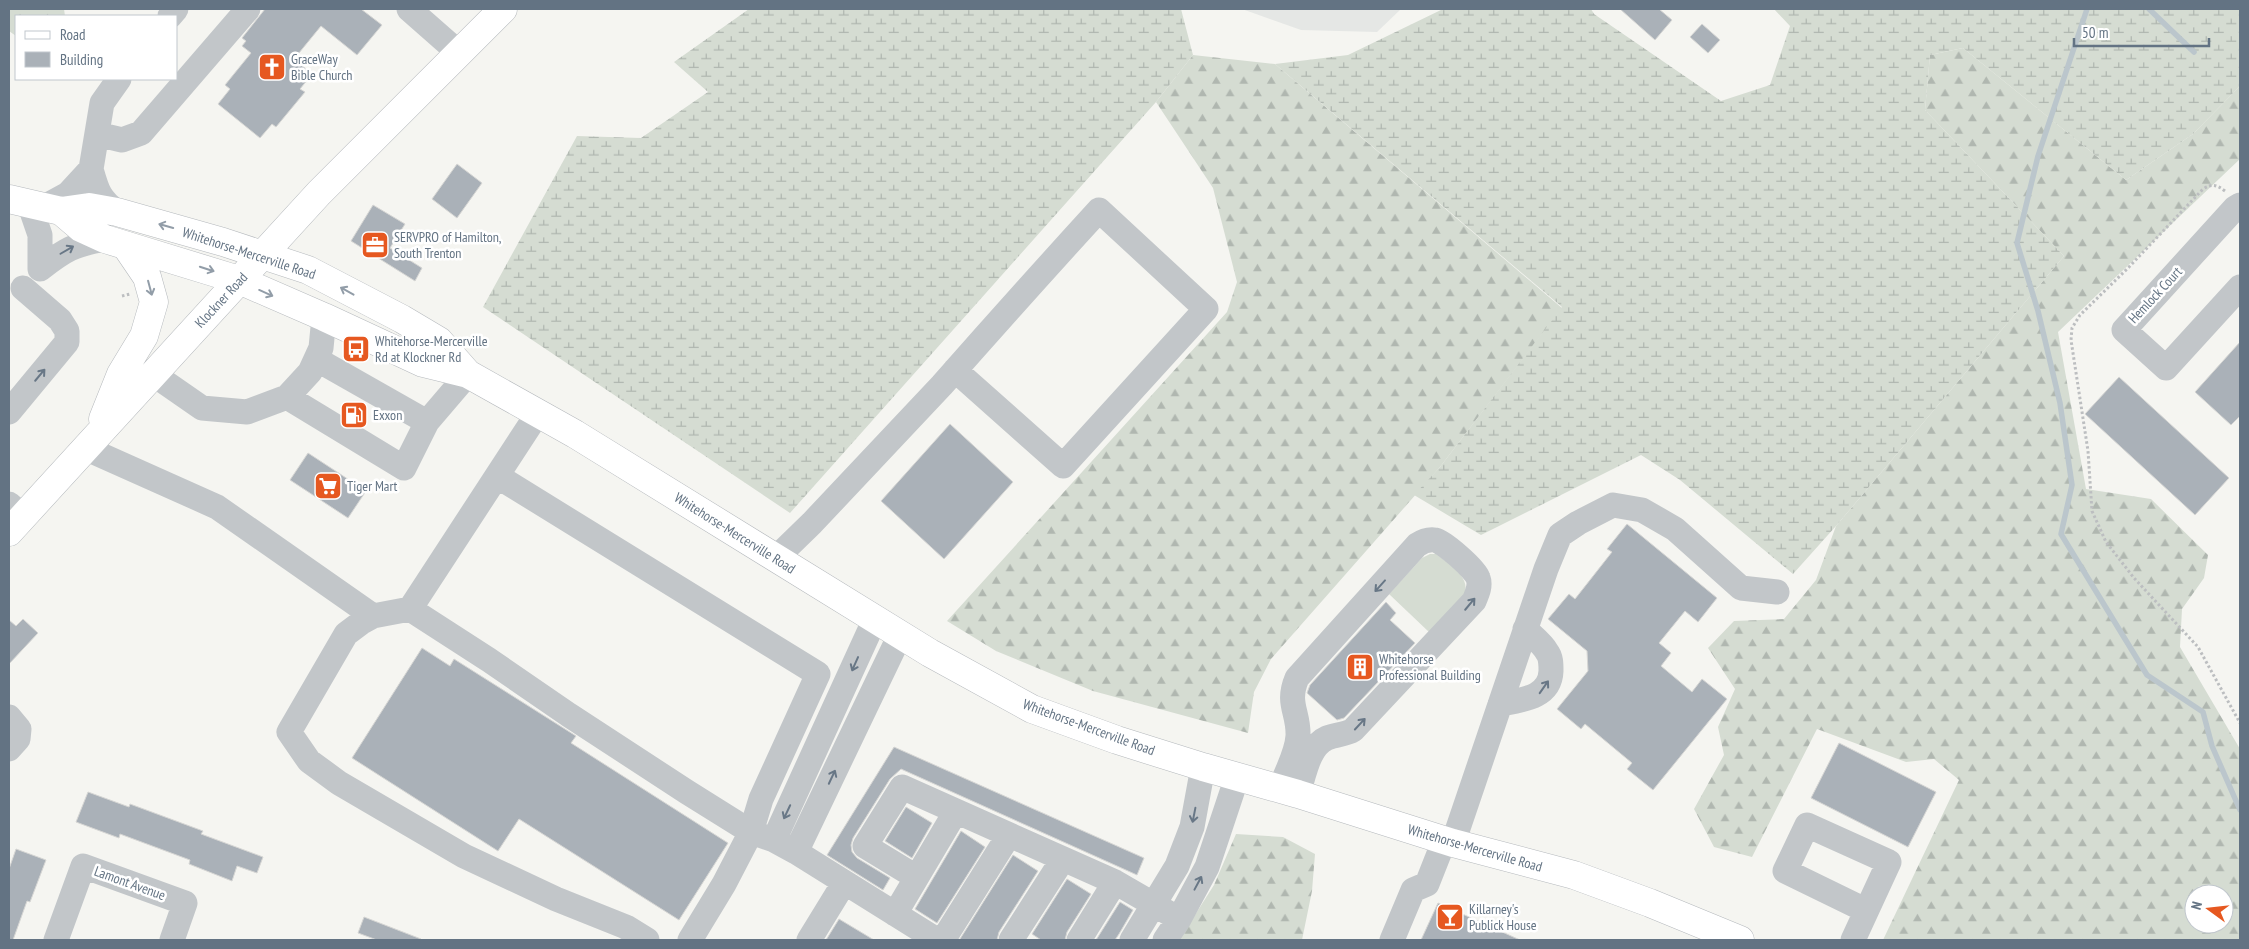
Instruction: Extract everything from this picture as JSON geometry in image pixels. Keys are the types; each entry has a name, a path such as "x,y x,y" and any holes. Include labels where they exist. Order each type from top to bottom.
{"main road":[{"name":"Klockner Road","path":"13,517 91,442 319,193 503,9"},
{"name":"Whitehorse-Mercerville Road","path":"36,205 89,207 117,212 308,270 402,319 439,341 468,374"},
{"name":"Whitehorse-Mercerville Road","path":"36,205 115,243 239,280 423,363 468,374 575,434 900,635 1032,709 1117,740 1203,768 1289,791 1449,842 1574,875 1650,902 1740,940"},
{"path":"91,442 121,374 144,336 154,302 147,277 115,243"}],"lane":[{"path":"97,134 122,140 141,133 248,9"},
{"path":"409,9 459,53"},
{"path":"117,212 105,203 98,192 91,169 102,102 105,95 118,80"},
{"path":"40,269 40,235 36,205 68,194 91,169"},
{"name":"Hemlock Court","path":"2234,200 2235,208 2124,330 2166,368 2240,287"},
{"path":"776,558 812,524 955,370 1099,210 1206,309 1063,466 955,370"},
{"path":"9,412 67,342 67,332 60,320 16,295 40,269 60,254 78,244 115,243"},
{"path":"154,374 202,408 248,412 287,398 310,372 321,348 324,317"},
{"path":"316,359 427,422"},
{"path":"287,398 404,468 427,422 468,374"},
{"path":"410,609 538,413"},
{"path":"91,442 218,507 373,616"},
{"path":"497,476 818,674 761,799 751,832 724,884 690,940"},
{"path":"1392,940 1413,890 1427,884 1449,842 1500,704 1552,552 1560,535 1578,523 1613,505 1642,510 1675,529 1741,588 1777,592"},
{"path":"1289,791 1294,752 1298,739 1298,725 1291,700 1296,678 1416,545 1428,540 1437,540 1474,571 1479,579 1479,590 1474,601 1354,730 1345,735 1325,739 1298,725"},
{"path":"647,940 626,927 556,899 464,856 339,783 309,761 289,732 346,634 373,616 410,609 642,763 751,832 774,840 796,852 938,940"},
{"path":"774,840 875,619"},
{"path":"1500,704 1532,698 1541,693 1550,675 1551,663 1547,652 1525,629"},
{"path":"796,852 900,635"},
{"path":"9,718 19,729 18,739 9,749"},
{"path":"1289,791 1309,759 1325,739"},
{"path":"1132,940 1177,866 1192,827 1203,768"},
{"path":"1165,940 1179,919 1207,867 1237,777"},
{"path":"916,877 865,846 902,787 1115,882 1179,919"},
{"path":"895,914 956,811"},
{"path":"943,940 1009,835"},
{"path":"1014,939 1063,859"},
{"name":"Lamont Avenue","path":"56,940 84,866 185,903 172,940"},
{"path":"809,940 844,882"},
{"path":"1079,940 1115,882"},
{"path":"1853,940 1865,910"}],"path":[{"path":"2234,200 2217,185 2209,185 2203,189 2129,267 2080,314 2072,328 2071,340 2088,450 2092,511 2106,542 2134,578 2198,647 2240,722"}],"shaded area":[{"path":"1242,9 1401,9 1377,32 1301,30"}],"green space":[{"path":"9,9 64,9 65,15 15,15 15,35 9,31"},
{"path":"749,9 1181,9 1193,55 1156,102 790,513 483,307 577,136 641,138 708,92 674,62"},
{"path":"1443,9 1591,9 1594,14 1721,101 1770,85 1790,26 1774,9 2240,9 2240,86 2193,134 2126,180 1963,48 1930,55 1925,110 2064,256 1836,526 1793,574 1680,480 1641,455 1481,535 1414,495 1440,467 1562,307 1275,64 1348,55"},
{"path":"1963,48 2126,180 2193,134 2240,86 2240,159 2058,332 2086,489 2151,499 2208,555 2204,578 2182,609 2180,647 2240,749 2240,940 1883,940 1959,780 1934,759 1906,762 1817,729 1752,857 1714,847 1694,809 1724,755 1718,727 1735,689 1708,648 1734,621 1784,619 1816,580 1836,526 2064,256 1925,110 1930,55"},
{"path":"1193,55 1275,64 1562,308 1440,467 1271,659 1254,692 1248,733 1093,691 996,651 947,621 1227,312 1237,282 1213,188 1156,102"},
{"path":"1430,554 1436,554 1452,566 1461,576 1466,588 1465,594 1429,632 1389,594 1422,558"},
{"path":"1236,834 1283,837 1315,854 1312,891 1302,940 1179,940 1214,885"}],"building":[{"name":"GraceWay Bible Church","path":"265,9 361,9 382,25 357,55 321,26 294,59 312,74 300,89 305,92 276,127 272,124 260,138 218,104 230,89 225,85 251,53 242,46 246,41 242,38"},
{"path":"1620,9 1659,9 1672,20 1655,40"},
{"path":"1702,24 1720,40 1708,53 1690,37"},
{"path":"457,164 482,183 457,218 432,199"},
{"name":"SERVPRO of Hamilton, South Trenton","path":"373,205 405,224 390,248 422,268 415,281 351,241"},
{"path":"2240,342 2240,416 2231,425 2195,392"},
{"path":"2119,377 2229,478 2195,515 2085,414"},
{"path":"950,424 1013,482 944,559 881,501"},
{"name":"Tiger Mart","path":"308,453 366,491 348,518 290,480"},
{"path":"1627,524 1717,598 1698,622 1685,611 1659,643 1671,653 1661,666 1692,692 1702,679 1727,699 1653,790 1627,769 1632,763 1585,724 1581,729 1557,709 1588,671 1587,651 1548,619 1569,594 1575,599 1612,552 1607,549"},
{"name":"Whitehorse Professional Building","path":"1386,602 1396,613 1390,620 1415,643 1344,718 1337,720 1307,693 1310,685"},
{"path":"23,619 38,633 9,664 9,620 16,626"},
{"path":"422,648 450,666 454,659 576,736 571,743 728,843 679,920 519,819 498,851 352,758"},
{"path":"1839,743 1936,792 1908,847 1811,798"},
{"path":"894,747 1144,858 1137,875 901,769 890,779 853,838 851,845 852,852 857,858 890,878 883,890 827,855"},
{"path":"88,792 129,807 130,804 203,831 201,834 263,857 257,873 237,866 232,881 189,864 190,860 120,834 119,838 76,822"},
{"path":"906,807 932,823 912,858 885,841"},
{"path":"961,831 985,847 937,923 915,909"},
{"path":"16,849 46,860 30,902 27,901 13,940 9,940 9,869"},
{"path":"1013,855 1038,871 999,932 997,940 960,939"},
{"path":"1067,879 1091,894 1067,932 1065,940 1041,940 1032,934"},
{"path":"1120,902 1133,910 1119,934 1115,940 1096,940"},
{"name":"Killarney's Publick House","path":"1438,903 1520,940 1421,940"},
{"path":"364,917 421,940 377,940 358,933"},
{"path":"839,919 874,940 826,940"}],"waterway":[{"path":"2087,9 2038,156 2017,243 2038,311 2060,403 2072,485 2061,534 2147,675 2203,712 2212,746 2240,810"},
{"path":"2149,9 2194,52"}],"place":[{"name":"GraceWay Bible Church","path":"272,67"},
{"name":"SERVPRO of Hamilton, South Trenton","path":"375,245"},
{"name":"Whitehorse-Mercerville Rd at Klockner Rd","path":"356,349"},
{"name":"Exxon","path":"354,415"},
{"name":"Tiger Mart","path":"328,486"},
{"name":"Whitehorse Professional Building","path":"1360,667"},
{"name":"Killarney's Publick House","path":"1450,917"}]}
